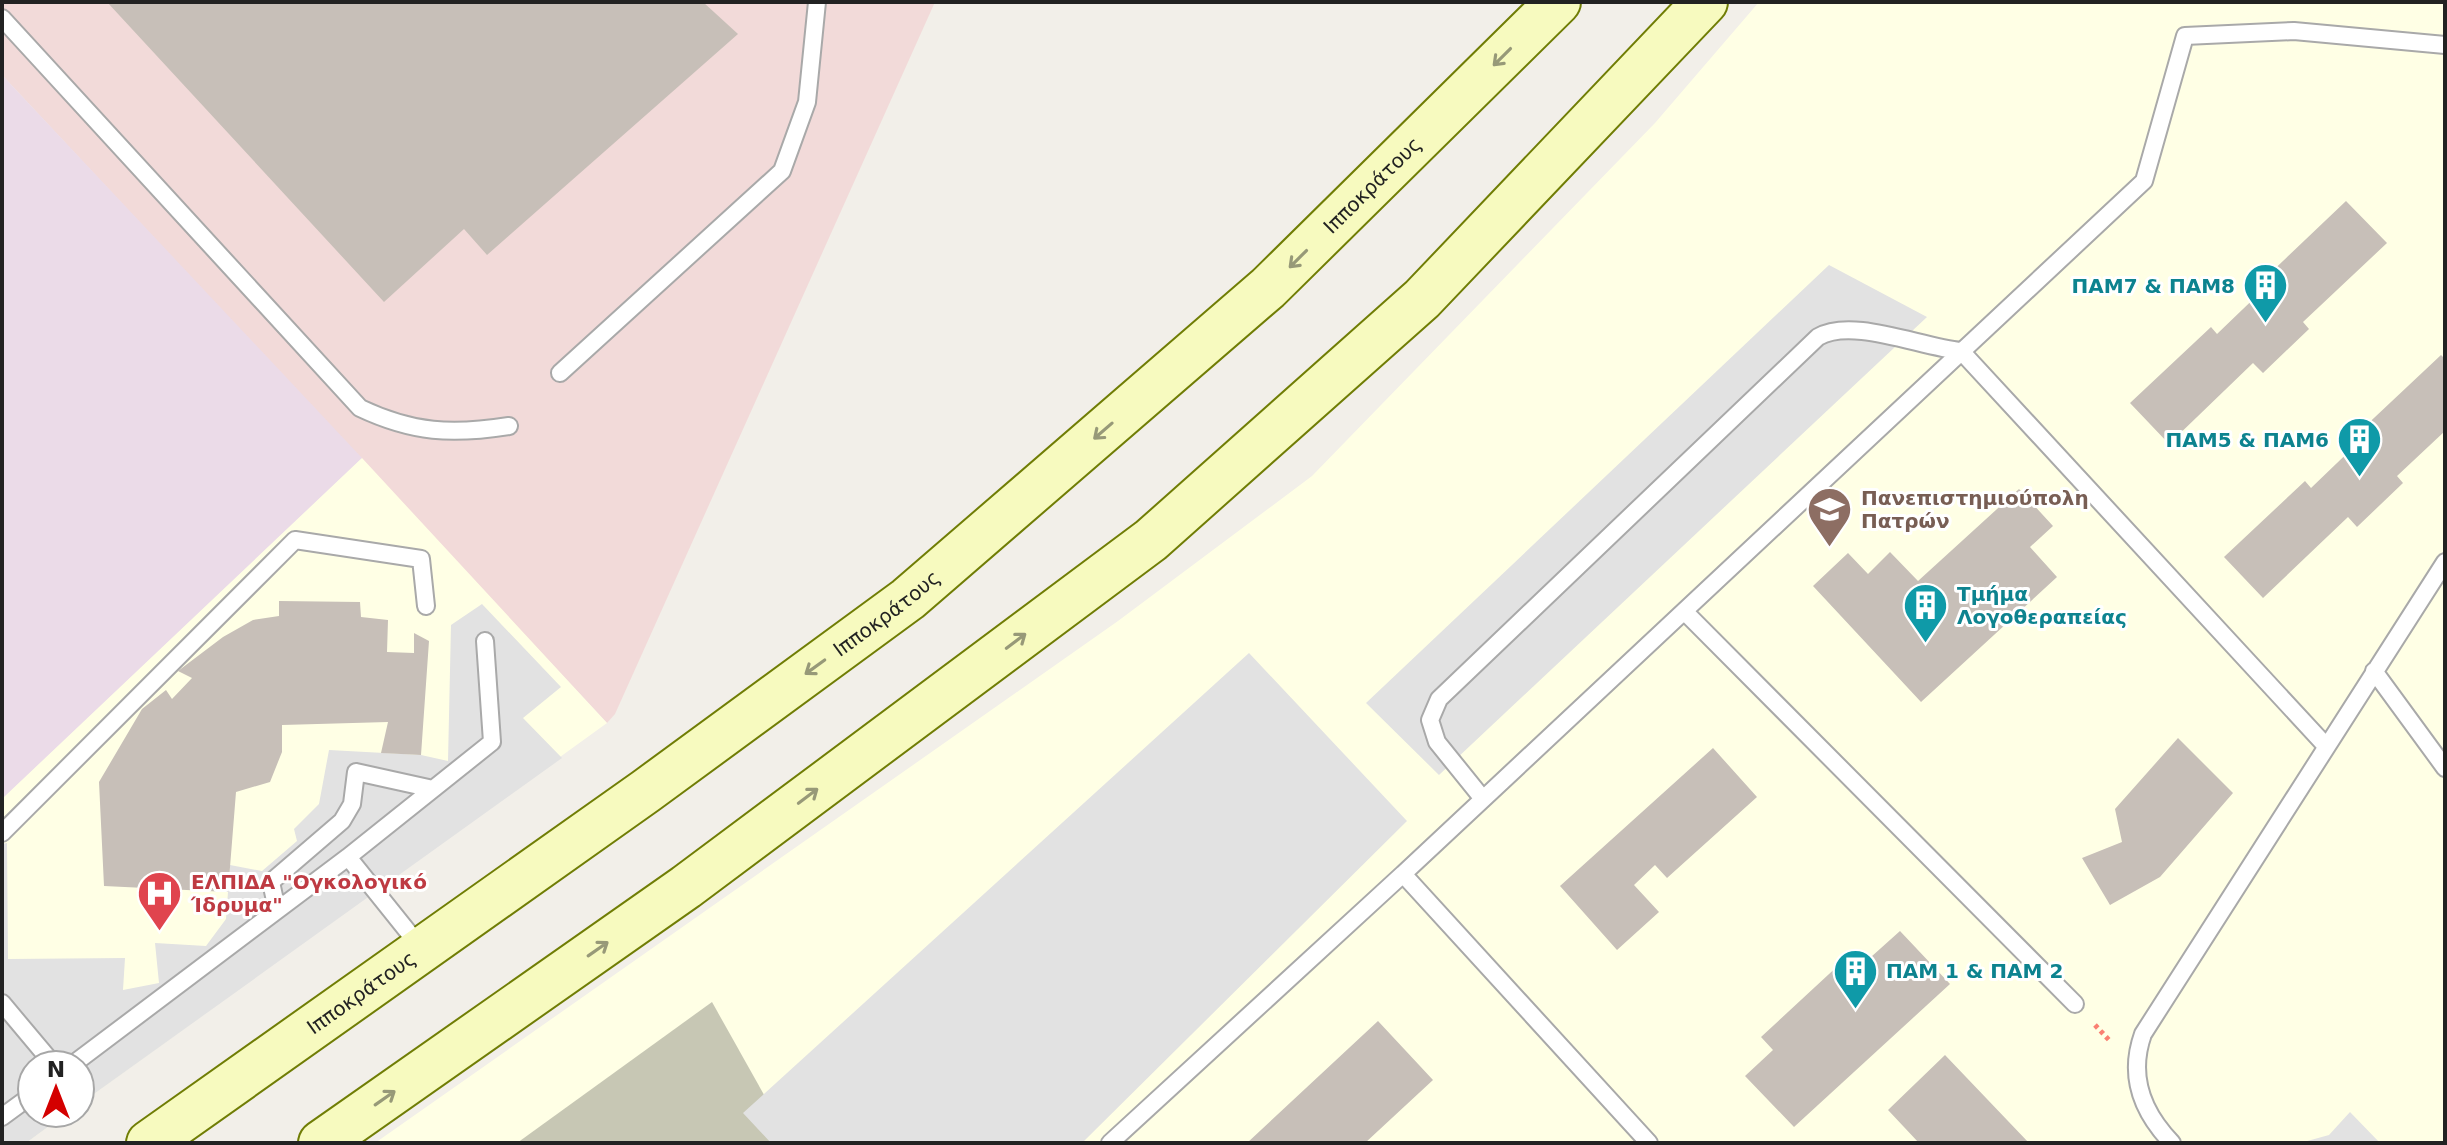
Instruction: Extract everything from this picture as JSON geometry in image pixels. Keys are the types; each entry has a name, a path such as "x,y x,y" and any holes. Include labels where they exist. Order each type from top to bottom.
{"street":[{"name":"Ιπποκράτους","path":"149,1143 908,599 1268,288 1558,2"},
{"path":"321,1143 686,887 1151,540 1422,299 1705,2"}],"lane":[{"path":"560,373 782,171 807,102 817,2"},
{"path":"2,18 360,408 395,425 425,430 481,430 509,426"},
{"path":"1110,1143 1685,612 2144,181 2185,36 2294,31 2445,45"},
{"path":"1483,799 1437,742 1430,720 1439,699 1818,337 1832,329 1848,328 1930,348 1961,351 2326,746"},
{"path":"2,833 295,540 421,559 426,606"},
{"path":"2172,1143 2147,1110 2139,1091 2134,1066 2143,1034 2445,562"},
{"path":"1685,612 2075,1004"},
{"path":"93,1049 348,857 492,742 485,641"},
{"path":"2374,671 2445,768"},
{"path":"277,910 271,882 342,821 352,804 356,772 433,789"},
{"path":"348,857 422,949"},
{"path":"1403,874 1649,1143"},
{"path":"2,1003 41,1049"}],"shaded area":[{"path":"2,2 935,2 615,714 607,723 2,75"},
{"name":"Πανεπιστημιούπολη Πατρών","path":"1759,2 2445,2 2445,1143 375,1143 1118,621 1312,476 1655,123"},
{"path":"2,75 362,458 2,799"},
{"path":"1829,265 1927,317 1439,775 1366,703"},
{"name":"ΕΛΠΙΔΑ \"Ογκολογικό Ίδρυμα\"","path":"362,458 607,723 96,1092 96,1049 16,1049 16,1129 45,1129 26,1143 2,1143 2,799"},
{"path":"482,604 561,687 523,718 562,758 96,1093 96,1049 16,1049 16,1129 45,1129 26,1143 2,1143 2,844 7,843 8,959 125,958 123,990 159,983 155,943 206,946 226,919 230,865 262,871 297,841 294,829 319,804 329,750 421,755 448,761 451,625"},
{"path":"1249,653 1407,821 1082,1143 771,1143 743,1113"},
{"path":"712,1002 791,1143 517,1143"},
{"path":"2350,1112 2380,1143 2300,1143 2329,1135"}],"building":[{"path":"107,2 703,2 738,34 487,255 464,229 384,302"},
{"name":"ΠΑΜ7 & ΠΑΜ8","path":"2346,201 2387,243 2303,322 2309,329 2263,373 2253,363 2169,444 2130,403 2211,327 2217,334 2269,284 2264,279"},
{"name":"ΠΑΜ5 & ΠΑΜ6","path":"2441,355 2445,359 2445,431 2397,476 2403,483 2357,527 2348,517 2263,598 2224,557 2305,481 2311,488 2363,438 2358,433"},
{"name":"Τμήμα Λογοθεραπείας","path":"2019,489 2053,526 2030,547 2057,577 1921,702 1813,586 1848,553 1868,574 1890,552 1918,581"},
{"path":"279,601 360,602 361,617 388,620 387,652 414,653 414,633 429,641 421,755 381,753 388,722 282,725 282,752 270,782 236,792 228,892 104,886 99,782 142,709 166,690 172,699 192,678 178,671 223,637 253,620 279,616"},
{"path":"2178,738 2233,793 2160,877 2110,905 2082,858 2122,842 2115,809"},
{"path":"1713,748 1757,797 1667,878 1655,865 1634,885 1659,912 1617,950 1560,886"},
{"name":"ΠΑΜ 1 & ΠΑΜ 2","path":"1900,931 1950,984 1794,1127 1745,1076 1773,1050 1761,1037 1842,962 1852,974"},
{"path":"1378,1021 1433,1080 1365,1143 1247,1143"},
{"path":"1945,1055 2029,1143 1919,1143 1888,1110"}],"place":[{"name":"ΠΑΜ7 & ΠΑΜ8","path":"2266,325"},
{"name":"ΠΑΜ5 & ΠΑΜ6","path":"2360,479"},
{"name":"Πανεπιστημιούπολη Πατρών","path":"1830,549"},
{"name":"Τμήμα Λογοθεραπείας","path":"1926,644"},
{"name":"ΕΛΠΙΔΑ \"Ογκολογικό Ίδρυμα\"","path":"160,932"},
{"name":"ΠΑΜ 1 & ΠΑΜ 2","path":"1855,1010"}]}
